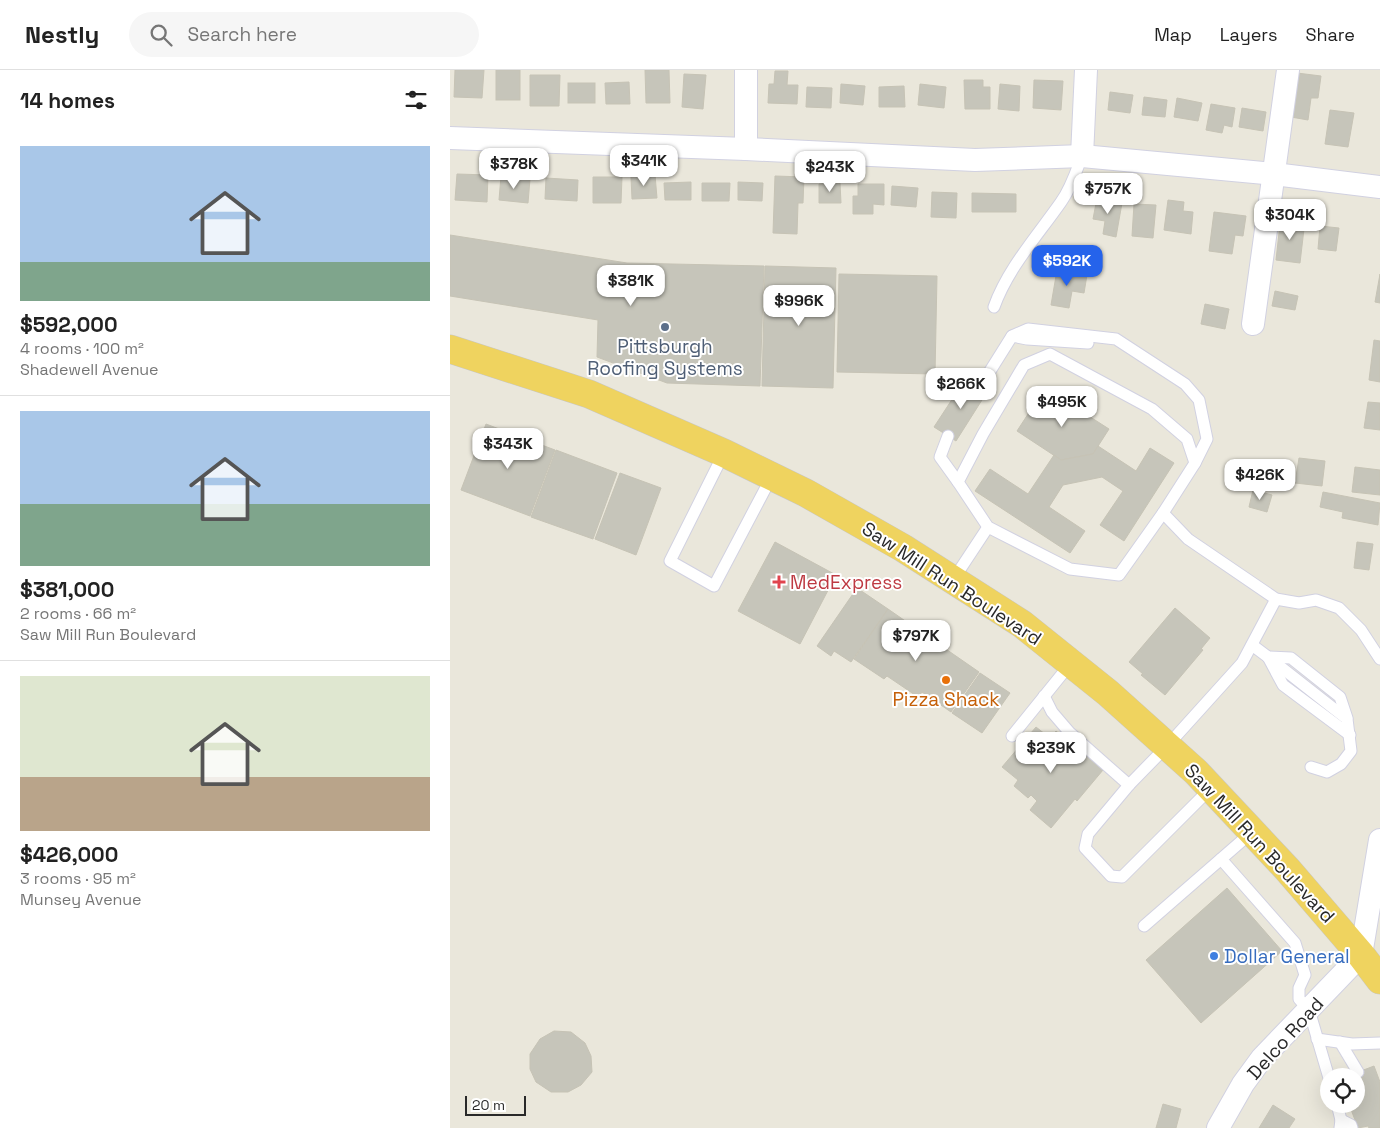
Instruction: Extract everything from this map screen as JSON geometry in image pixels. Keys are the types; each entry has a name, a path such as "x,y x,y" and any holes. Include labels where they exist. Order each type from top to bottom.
{"highway":[{"name":"Saw Mill Run Boulevard","path":"450,350 589,394 724,453 814,497 903,548 1022,624 1108,693 1168,746 1211,788 1287,869 1380,980"}],"street":[{"path":"746,70 746,149"},
{"path":"1082,156 1086,70"},
{"path":"1253,324 1288,70"},
{"path":"450,138 975,160 1082,156 1274,174 1380,187"},
{"path":"1361,955 1379,848"},
{"name":"Delco Road","path":"1218,1128 1243,1084 1262,1058 1361,955"}],"lane":[{"path":"994,307 998,295 1020,260 1065,195 1082,156"},
{"path":"948,436 940,457 988,527 1070,569 1119,575 1163,513 1195,463 1207,439 1199,400 1185,384 1116,339 1028,329 1012,336 980,387"},
{"path":"958,482 982,434 1024,365 1050,354 1152,409 1187,439 1195,463"},
{"path":"724,453 670,561 714,586 772,476"},
{"path":"1163,513 1188,539 1276,599 1300,603 1316,600 1339,608 1361,630 1380,659"},
{"path":"953,580 988,527"},
{"path":"1211,788 1122,877 1111,876 1085,848 1088,834 1129,784 1168,746 1242,663 1276,599"},
{"path":"1252,645 1347,719 1351,751 1341,764 1327,772 1311,766"},
{"path":"1268,657 1283,685 1350,735"},
{"path":"1012,736 1071,663"},
{"path":"1044,696 1052,712 1070,733 1129,784"},
{"path":"1144,926 1252,832"},
{"path":"1221,859 1295,943 1305,975 1299,988 1299,999 1308,1010 1326,1068"},
{"path":"1317,1039 1340,1042 1380,1043"},
{"path":"1340,1042 1356,1068"},
{"path":"1341,1124 1351,1125 1352,1128"}],"building":[{"path":"455,70 484,70 482,98 454,97"},
{"path":"496,70 520,70 520,100 496,100"},
{"path":"645,70 669,70 670,103 646,103"},
{"path":"775,71 788,71 787,85 798,85 797,104 768,103 769,84 774,84"},
{"path":"1297,73 1321,76 1318,98 1311,98 1308,120 1291,117"},
{"path":"684,74 706,75 703,109 682,107"},
{"path":"530,75 560,75 559,106 530,106"},
{"path":"964,80 983,80 983,87 990,87 990,109 965,109"},
{"path":"1034,80 1063,81 1061,110 1033,108"},
{"path":"629,82 630,104 606,104 605,83"},
{"path":"568,83 595,83 595,103 568,103"},
{"path":"841,84 865,86 863,105 840,103"},
{"path":"920,84 946,87 944,108 918,105"},
{"path":"1000,84 1020,86 1019,111 998,109"},
{"path":"904,86 905,107 879,107 879,87"},
{"path":"807,87 832,88 831,108 806,107"},
{"path":"1110,92 1133,95 1130,113 1108,110"},
{"path":"1144,97 1167,100 1165,117 1142,115"},
{"path":"1177,98 1202,103 1198,121 1174,117"},
{"path":"1211,104 1235,108 1232,127 1224,125 1222,133 1206,130"},
{"path":"1242,108 1266,112 1263,131 1239,127"},
{"path":"1330,110 1354,113 1348,147 1325,144"},
{"path":"457,174 488,175 487,202 455,200"},
{"path":"655,175 657,198 632,199 631,177"},
{"path":"501,176 530,179 528,203 499,200"},
{"path":"775,176 804,177 803,203 798,203 797,234 773,233"},
{"path":"593,177 622,177 621,203 593,203"},
{"path":"546,178 578,180 577,201 545,199"},
{"path":"691,182 691,200 665,200 664,183"},
{"path":"738,182 763,183 762,201 738,200"},
{"path":"702,183 730,183 729,201 702,201"},
{"path":"840,183 841,203 819,203 819,184"},
{"path":"858,184 884,184 884,205 873,204 873,214 853,214 853,196 858,196"},
{"path":"892,186 918,188 916,207 891,205"},
{"path":"932,192 957,193 956,218 931,217"},
{"path":"972,193 1016,194 1016,212 972,212"},
{"path":"1097,198 1122,203 1116,237 1103,234 1105,221 1093,219"},
{"path":"1168,200 1184,202 1183,211 1193,212 1191,234 1164,230"},
{"path":"1134,204 1156,205 1153,238 1132,236"},
{"path":"1214,212 1246,216 1243,236 1235,235 1232,254 1209,251"},
{"path":"1290,216 1301,217 1299,229 1304,229 1300,263 1276,260 1280,224 1289,225"},
{"path":"1320,226 1339,228 1336,251 1318,249"},
{"path":"450,235 627,263 764,266 760,386 667,383 597,357 598,320 450,296"},
{"path":"765,266 836,268 833,388 762,386"},
{"path":"1057,270 1087,275 1084,293 1072,291 1069,308 1051,305"},
{"path":"839,274 937,276 935,374 837,372"},
{"path":"1380,274 1380,303 1375,302"},
{"path":"1275,291 1298,296 1295,310 1272,306"},
{"path":"1205,304 1229,309 1225,329 1201,324"},
{"path":"1374,340 1380,341 1380,382 1369,380"},
{"path":"966,378 987,392 956,441 934,427"},
{"path":"1045,388 1109,429 1093,454 1061,460 1017,431"},
{"path":"1368,402 1380,403 1380,430 1364,428"},
{"path":"486,424 555,450 530,516 461,490"},
{"path":"1098,446 1136,471 1150,448 1174,463 1124,541 1100,525 1123,491 1102,477 1063,485 1049,507 1085,531 1070,553 975,491 990,469 1028,494 1054,455 1061,460 1093,454"},
{"path":"556,450 617,473 593,539 531,517"},
{"path":"1299,458 1325,461 1322,486 1295,483"},
{"path":"1355,467 1380,470 1380,495 1352,492"},
{"path":"620,473 661,488 636,555 595,539"},
{"path":"1253,490 1272,495 1267,512 1249,507"},
{"path":"1323,492 1380,503 1378,525 1342,518 1343,512 1320,507"},
{"path":"775,542 836,575 800,644 738,611"},
{"path":"1357,542 1373,544 1369,570 1354,568"},
{"path":"857,588 888,609 851,662 834,651 831,656 817,646"},
{"path":"1175,608 1210,638 1201,649 1203,650 1165,695 1129,662"},
{"path":"888,609 979,672 951,712 922,692 918,697 887,676 884,679 854,659"},
{"path":"980,673 1010,693 982,733 952,713"},
{"path":"1036,727 1050,738 1056,731 1103,770 1051,828 1030,810 1037,801 1031,795 1028,798 1014,786 1018,780 1002,767"},
{"name":"Dollar General","path":"1227,888 1282,951 1201,1023 1146,960"},
{"path":"554,1031 571,1032 585,1043 591,1056 592,1072 581,1085 568,1092 551,1092 536,1082 530,1069 530,1054 540,1039"},
{"path":"1374,1066 1380,1082 1380,1128 1369,1128 1368,1126 1358,1128 1352,1113 1365,1113 1365,1069"},
{"path":"1163,1104 1181,1109 1176,1128 1156,1128"},
{"path":"1273,1105 1295,1119 1289,1128 1259,1128"}],"place":[{"name":"Pittsburgh Roofing Systems","path":"665,327"},
{"name":"MedExpress","path":"779,582"},
{"name":"Pizza Shack","path":"946,680"},
{"name":"Dollar General","path":"1214,956"}]}
